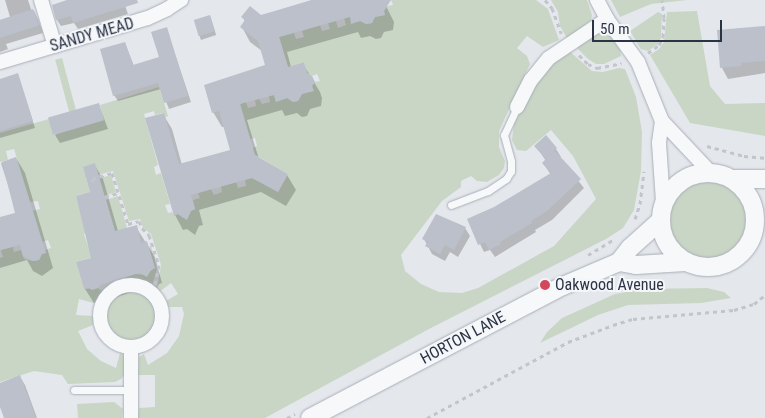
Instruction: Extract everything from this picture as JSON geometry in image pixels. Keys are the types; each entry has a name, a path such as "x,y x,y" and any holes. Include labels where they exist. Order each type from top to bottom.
{"street":[{"path":"42,0 55,46"},
{"name":"SANDY MEAD","path":"0,62 154,16 181,0"},
{"path":"597,0 638,62 662,120 710,172"},
{"path":"517,106 536,72 549,58 608,19"},
{"path":"662,120 659,143 663,201 660,221 663,238 672,252 686,262 703,267 721,266 737,257 749,244 760,223 755,216 748,194 732,179"},
{"path":"663,201 674,185 691,175 710,172 732,179 765,179"},
{"name":"HORTON LANE","path":"310,418 563,286 618,262 630,248 660,221"},
{"name":"HORTON LANE","path":"618,262 636,265 686,262"},
{"path":"123,286 141,287 153,294 161,309 160,328 147,343 131,347 116,343 105,333 100,318 103,303 112,292 123,286"},
{"path":"131,347 131,418"}],"lane":[{"path":"451,205 488,191 504,182 508,176 511,162 504,135 517,106"},
{"path":"74,390 131,390"}],"path":[{"path":"643,56 655,49 662,41 664,24 662,0"},
{"path":"705,145 744,156 765,158"},
{"path":"93,182 92,179 112,173 128,224 139,221 151,238 159,265 153,294"},
{"path":"105,198 118,193"},
{"path":"427,418 568,342 613,325 633,319 734,310 754,304 765,295"}],"green space":[{"path":"391,0 536,0 548,9 559,40 543,47 527,36 517,48 527,56 530,64 499,131 499,147 505,161 504,168 499,175 487,182 477,181 471,176 461,181 461,187 442,201 401,255 405,271 421,284 439,292 462,293 478,288 554,246 596,199 573,156 551,130 526,151 517,150 512,140 514,124 538,77 568,50 592,71 603,72 619,68 625,69 636,97 642,132 641,171 634,210 623,228 606,239 429,329 265,418 138,418 139,408 155,407 155,375 138,375 139,357 144,354 148,365 167,353 179,336 184,314 182,307 169,307 166,301 178,294 171,283 159,292 157,289 161,265 151,234 143,228 140,219 129,221 113,171 86,178 90,192 76,196 88,246 97,256 76,262 84,289 98,288 103,292 97,304 79,299 76,315 94,316 93,325 78,331 87,349 101,361 116,368 120,353 127,359 126,373 115,382 68,384 62,375 34,371 0,382 0,258 3,257 1,250 13,247 14,252 21,250 24,259 33,261 39,260 42,254 46,253 45,250 51,248 48,240 42,242 33,211 40,209 38,201 30,202 14,149 6,151 8,160 0,162 0,133 49,119 54,135 104,120 100,105 159,87 168,116 164,118 162,113 155,115 154,111 144,114 158,165 154,167 156,175 161,173 170,204 165,205 168,213 178,214 183,218 188,216 195,209 193,200 200,198 198,193 211,189 214,195 222,192 221,186 236,182 238,188 246,186 245,179 252,178 278,192 288,174 254,154 252,148 257,146 255,138 250,139 240,104 246,102 248,108 256,106 255,100 259,99 262,104 270,102 269,96 274,95 276,102 287,98 293,102 298,101 302,94 313,91 312,86 315,82 320,81 317,74 312,76 307,73 304,62 288,67 279,37 294,33 296,39 304,37 302,31 320,25 322,31 330,29 328,23 336,21 338,28 346,25 344,18 350,17 352,23 360,21 367,24 372,23 375,17 385,15 384,11 387,6 393,5"},
{"path":"551,0 587,0 592,15 591,20 567,38 560,26 558,12"},
{"path":"611,0 687,0 651,4 620,17"},
{"path":"697,11 710,86 725,104 765,103 765,136 690,123 650,55 659,49 664,42 667,12"},
{"path":"658,12 662,14 661,38 658,44 648,51 641,49 630,31"},
{"path":"595,33 610,36 620,50 621,56 604,64 596,64 588,59 575,46"},
{"path":"62,58 76,110 69,112 55,60"},
{"path":"111,175 116,192 103,196 99,179"},
{"path":"707,179 722,182 735,191 744,204 747,219 744,234 735,247 722,256 707,259 692,256 679,247 670,234 667,219 670,204 679,191 692,182"},
{"path":"118,196 127,228 117,238 106,200"},
{"path":"151,246 157,269 152,286 136,279 126,280 124,274 135,271 136,274 144,275 155,268 148,247"},
{"path":"707,288 724,292 731,298 701,303 628,305 598,315 540,343 547,332 562,318 615,294 645,289"},
{"path":"131,292 140,294 148,299 153,307 155,316 153,325 148,333 140,338 131,340 122,338 114,333 109,325 107,316 109,307 114,299 122,294"},
{"path":"114,402 123,409 122,418 78,418 77,404"}],"building":[{"path":"67,0 137,0 138,3 73,23 71,16 56,20 52,5"},
{"path":"312,0 391,0 384,11 385,15 375,17 372,23 366,24 360,21 351,24 350,17 279,37 288,67 304,62 307,73 312,76 315,82 312,86 314,91 302,94 298,101 293,102 287,98 276,102 274,95 240,104 255,155 288,174 278,192 252,178 191,195 195,209 191,211 187,220 178,214 174,216 145,118 164,113 179,164 230,150 219,111 212,113 204,85 265,65 258,41 240,27 245,20 241,17 250,6 261,15"},
{"path":"33,9 40,25 0,38 0,20"},
{"path":"210,15 215,31 199,36 194,20"},
{"path":"765,26 765,61 741,63 741,66 720,68 717,30"},
{"path":"167,27 188,96 164,103 158,83 113,96 100,49 125,42 133,65 159,57 151,32"},
{"path":"18,73 33,121 0,131 0,79"},
{"path":"99,103 104,120 53,135 48,118"},
{"path":"546,135 557,148 547,158 555,151 581,179 547,211 531,221 532,223 500,242 501,244 489,250 485,242 478,245 467,219 494,207 551,173 542,163 546,159 534,146"},
{"path":"16,157 46,253 42,254 39,260 33,261 23,256 20,245 0,250 0,217 15,213 2,162"},
{"path":"95,163 115,231 137,225 141,243 147,241 155,268 151,270 147,277 140,273 100,285 92,290 89,288 84,289 76,262 91,258 76,196 90,192 83,167"},
{"path":"436,214 466,227 454,250 445,245 440,254 425,246 428,242 422,239"},
{"path":"20,375 36,418 4,418 0,407 0,383"}],"place":[{"name":"Oakwood Avenue","path":"545,285"}]}
